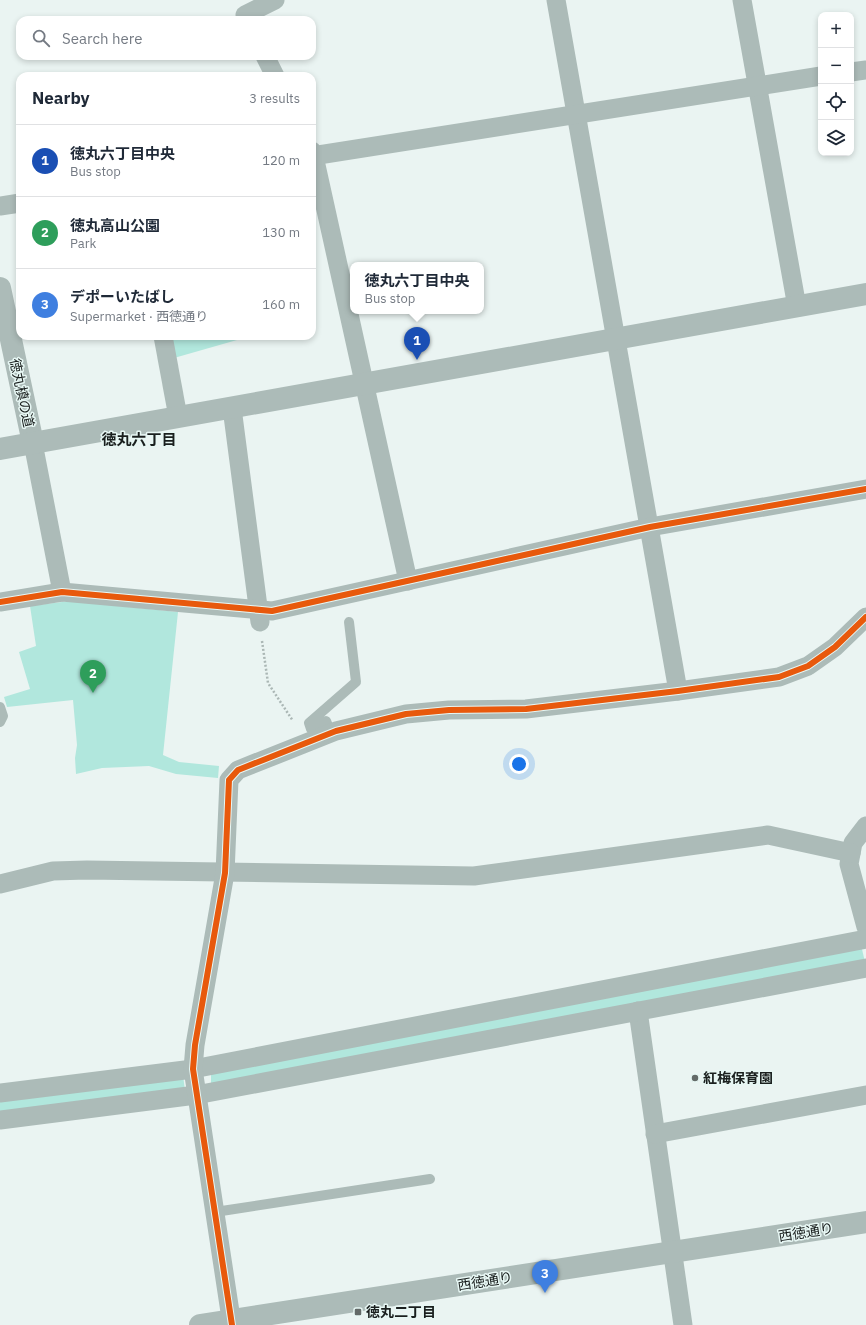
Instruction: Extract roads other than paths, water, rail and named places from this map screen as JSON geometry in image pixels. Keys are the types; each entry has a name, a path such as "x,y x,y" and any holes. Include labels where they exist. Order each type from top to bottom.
{"street":[{"path":"243,12 275,0"},
{"path":"556,0 678,691"},
{"path":"742,0 796,307"},
{"path":"267,60 273,72"},
{"path":"854,72 866,70"},
{"path":"316,155 818,76"},
{"path":"316,168 408,581"},
{"path":"0,206 16,204"},
{"name":"徳丸槙の道","path":"0,288 2,310 33,443 0,449"},
{"path":"62,592 33,443 866,294"},
{"path":"165,340 178,417"},
{"path":"232,408 259,617"},
{"path":"0,602 62,592 259,617 272,611 344,599 408,581 650,527 866,489"},
{"path":"232,1323 192,1069 225,873 229,780 238,770 304,738 331,733 406,714 449,710 526,709 678,691 779,677 808,666 835,646 866,617"},
{"path":"866,826 853,843 849,864 866,927"},
{"path":"0,884 53,871 94,870 474,876 768,835 851,853"},
{"path":"0,1093 192,1069 866,939"},
{"path":"0,1120 196,1095 866,968"},
{"path":"638,1011 683,1325"},
{"path":"655,1134 866,1095"},
{"name":"西徳通り","path":"200,1325 232,1323 866,1222"}],"lane":[{"path":"331,733 326,721 311,729 309,724 356,682 349,622"},
{"path":"0,706 3,716 0,722"},
{"path":"215,1212 430,1179"}],"place":[{"name":"徳丸六丁目中央","path":"417,360"},
{"name":"徳丸高山公園","path":"93,693"},
{"name":"紅梅保育園","path":"695,1078"},
{"name":"デポーいたばし","path":"545,1293"},
{"name":"徳丸二丁目","path":"358,1312"}],"district":[{"name":"徳丸六丁目","path":"139,440"}]}
